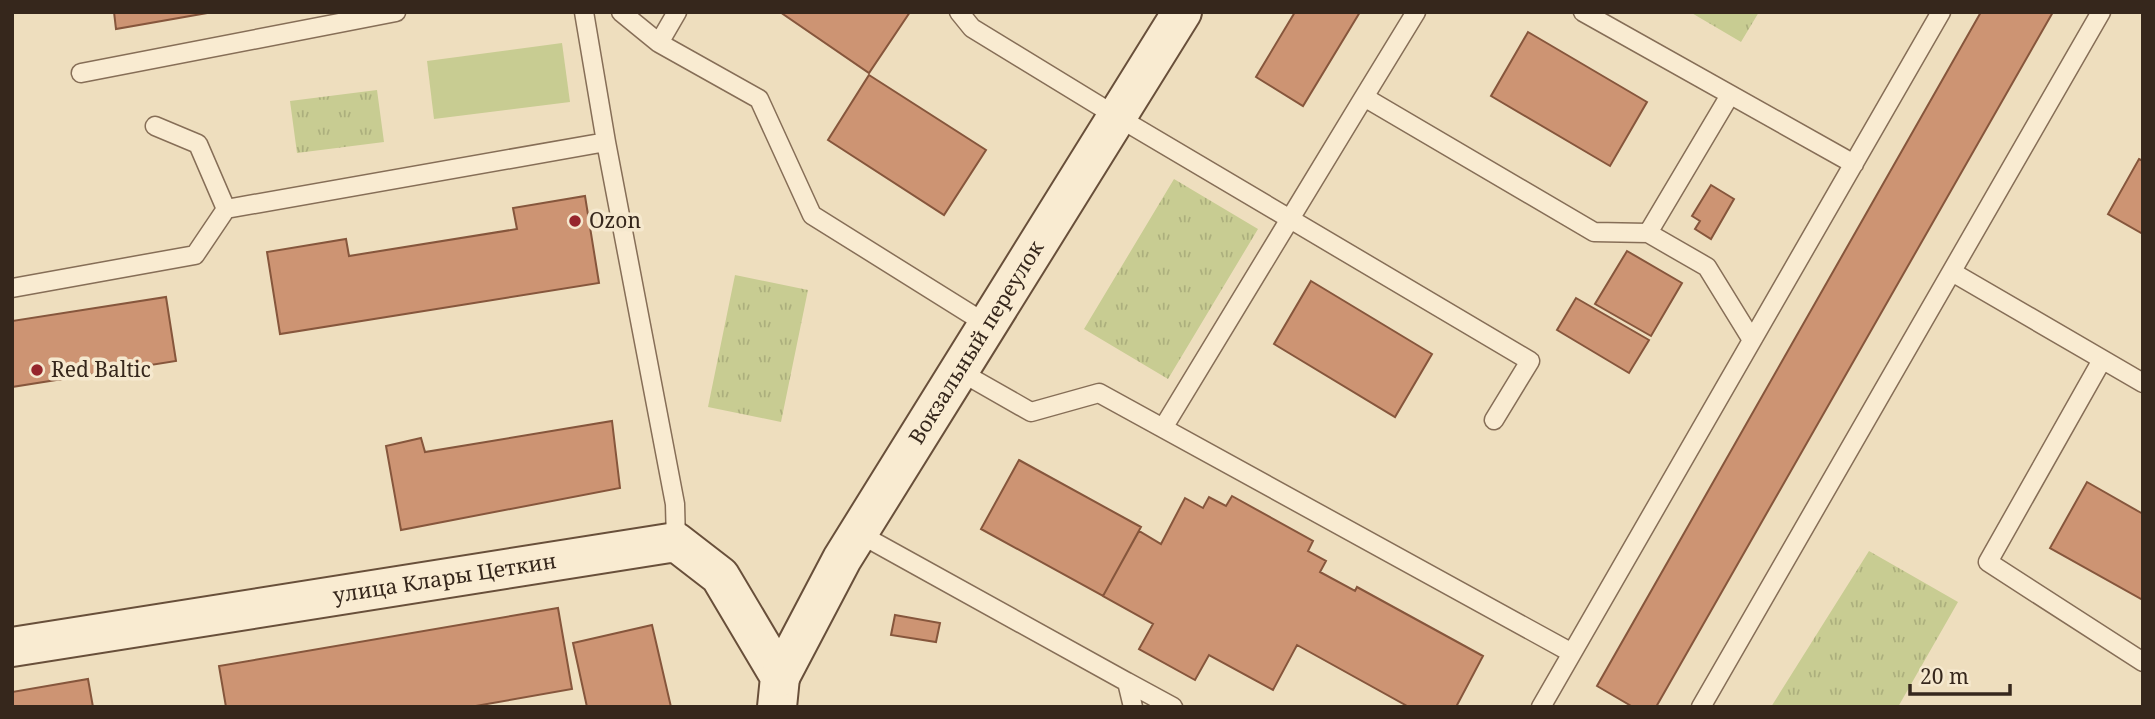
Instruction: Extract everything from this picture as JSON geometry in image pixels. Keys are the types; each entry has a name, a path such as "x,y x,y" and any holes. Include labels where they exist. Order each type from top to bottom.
{"street":[{"name":"Вокзальный переулок","path":"778,692 842,559 1182,12"},
{"name":"улица Клары Цеткин","path":"12,647 676,542"},
{"path":"676,542 720,576 778,692"}],"lane":[{"path":"81,73 396,12"},
{"path":"584,12 675,504 676,542"},
{"path":"621,12 659,43 760,99 812,215 988,325"},
{"path":"659,43 677,12"},
{"path":"959,12 972,28 1530,361 1494,420"},
{"path":"1163,428 1416,12"},
{"path":"1583,12 1853,164"},
{"path":"1541,707 1941,12"},
{"path":"1701,707 2101,12"},
{"path":"1648,233 1730,95"},
{"path":"1364,97 1594,232 1648,233 1707,267 1752,340"},
{"path":"155,125 198,144 226,209"},
{"path":"12,288 195,255 226,209 606,142"},
{"path":"1952,272 2143,383"},
{"path":"2102,360 1988,562 2143,662"},
{"path":"959,371 1031,412 1099,393 1572,653"},
{"path":"858,533 1173,707"},
{"path":"1127,682 1133,707"}],"green space":[{"path":"1690,12 1759,12 1741,42"},
{"path":"562,43 570,102 434,119 427,61"},
{"path":"377,90 384,142 297,153 290,101"},
{"path":"1174,179 1258,229 1168,379 1084,329"},
{"path":"735,275 808,290 781,422 708,407"},
{"path":"1869,551 1958,602 1898,707 1771,707"}],"building":[{"path":"114,12 213,12 116,29"},
{"path":"780,12 910,12 869,73"},
{"path":"1295,12 1360,12 1303,106 1256,77"},
{"path":"1981,12 2053,12 1656,707 1633,707 1597,686"},
{"path":"1528,32 1647,102 1610,166 1491,96"},
{"path":"869,75 986,150 944,215 828,140"},
{"path":"2139,159 2143,161 2143,234 2108,214"},
{"path":"1711,185 1734,199 1711,239 1695,229 1700,221 1692,216"},
{"path":"585,196 599,283 280,334 267,252 346,239 349,256 517,229 513,208"},
{"path":"1627,251 1682,283 1651,336 1595,304"},
{"path":"1311,281 1432,354 1395,417 1274,344"},
{"path":"166,297 176,361 12,387 12,321"},
{"path":"1576,298 1649,340 1629,373 1557,330"},
{"path":"612,421 620,488 401,530 386,446 421,438 425,452"},
{"path":"1019,460 1141,527 1103,596 981,529"},
{"path":"2087,482 2143,514 2143,600 2050,548"},
{"path":"1232,496 1313,541 1308,551 1326,561 1320,572 1355,591 1357,587 1483,656 1456,707 1409,707 1297,645 1273,690 1209,655 1195,680 1139,649 1153,624 1103,596 1139,531 1161,544 1185,498 1203,508 1209,497 1226,506"},
{"path":"558,608 572,689 470,707 226,707 219,666"},
{"path":"895,615 940,623 936,642 891,635"},
{"path":"652,625 671,707 587,707 573,643"},
{"path":"88,679 93,707 12,707 12,692"}],"place":[{"name":"Ozon","path":"575,221"},
{"name":"Red Baltic","path":"37,370"}]}
